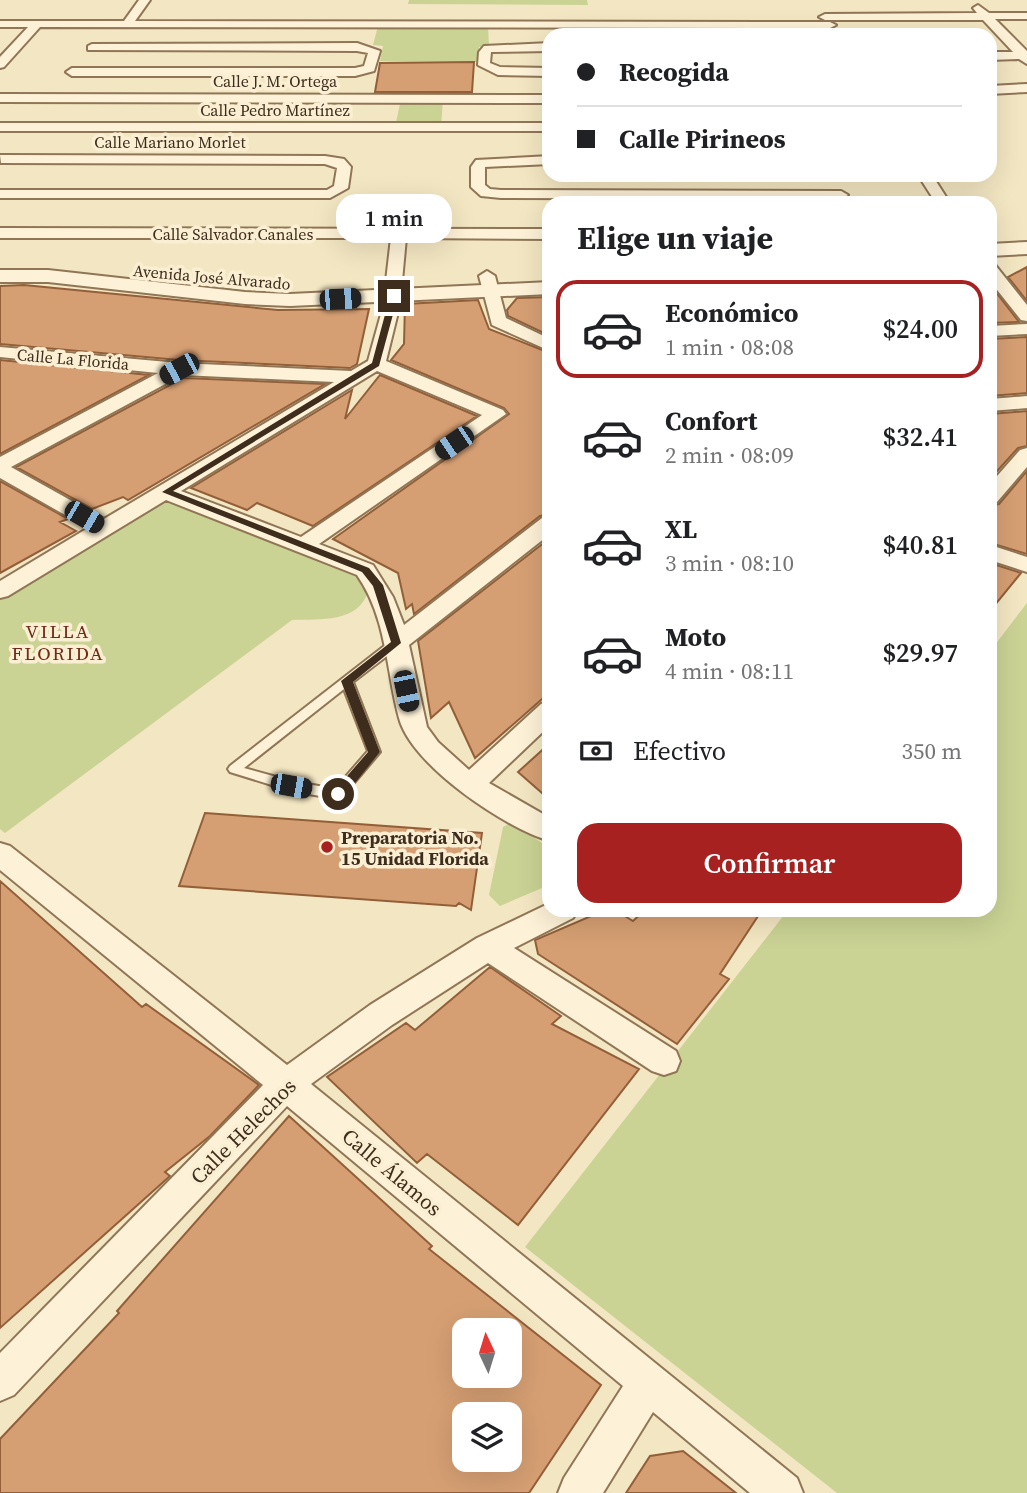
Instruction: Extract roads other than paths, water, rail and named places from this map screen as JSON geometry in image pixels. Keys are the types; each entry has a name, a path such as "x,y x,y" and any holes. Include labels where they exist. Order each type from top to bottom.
{"street":[{"path":"128,23 145,0"},
{"path":"971,0 1026,57"},
{"path":"61,23 74,8"},
{"path":"199,23 205,12"},
{"path":"774,28 828,21 1027,16"},
{"path":"0,23 199,23 274,17 689,28"},
{"path":"0,64 5,54 38,23"},
{"path":"51,98 111,23"},
{"path":"542,47 493,48 485,52 484,65 487,69 542,72"},
{"path":"72,72 368,70 374,51 92,48"},
{"path":"997,56 1026,57"},
{"path":"997,90 1027,88"},
{"name":"Calle J. M. Ortega","path":"0,97 542,99"},
{"path":"395,127 401,99"},
{"path":"441,127 443,99"},
{"name":"Calle Pedro Martínez","path":"0,127 10,146 395,127 542,127"},
{"name":"Calle Mariano Morlet","path":"0,194 335,193 341,188 344,167 339,162 10,146"},
{"path":"542,160 486,161 478,167 478,187 493,194 633,196"},
{"name":"Calle Salvador Canales","path":"0,233 542,234"},
{"path":"0,591 376,364 394,288 399,234"},
{"path":"997,250 1027,248"},
{"path":"0,264 26,274"},
{"name":"Avenida José Alvarado","path":"0,264 52,264 262,283 394,288"},
{"path":"997,266 1027,264"},
{"path":"0,276 26,274"},
{"name":"Avenida José Alvarado","path":"26,274 264,299 394,288 489,284 542,287"},
{"name":"Avenida José Alvarado","path":"489,284 542,274"},
{"path":"997,276 1027,316"},
{"path":"489,284 498,321 542,342"},
{"path":"997,331 1027,330"},
{"name":"Calle La Florida","path":"0,352 179,369 356,377"},
{"path":"305,544 496,414 376,364"},
{"path":"0,467 179,369"},
{"path":"997,404 1027,402"},
{"path":"997,490 1027,454"},
{"path":"0,467 105,529"},
{"path":"166,492 366,570 378,585 396,643 416,730 433,754 471,784 542,826"},
{"path":"396,643 542,529"},
{"path":"997,554 1027,565"},
{"path":"471,784 542,717"},
{"name":"Calle Álamos","path":"0,855 286,1084 782,1493"},
{"name":"Calle Helechos","path":"0,1381 286,1084 381,1015 488,947 549,917"},
{"path":"488,947 664,1061"},
{"path":"579,1493 647,1384"}],"lane":[{"path":"347,681 374,752 338,794 291,786 234,769 275,737 347,681 396,643"}],"place":[{"name":"Preparatoria No. 15 Unidad Florida","path":"327,847"}],"district":[{"name":"VILLA FLORIDA","path":"58,642"}]}
